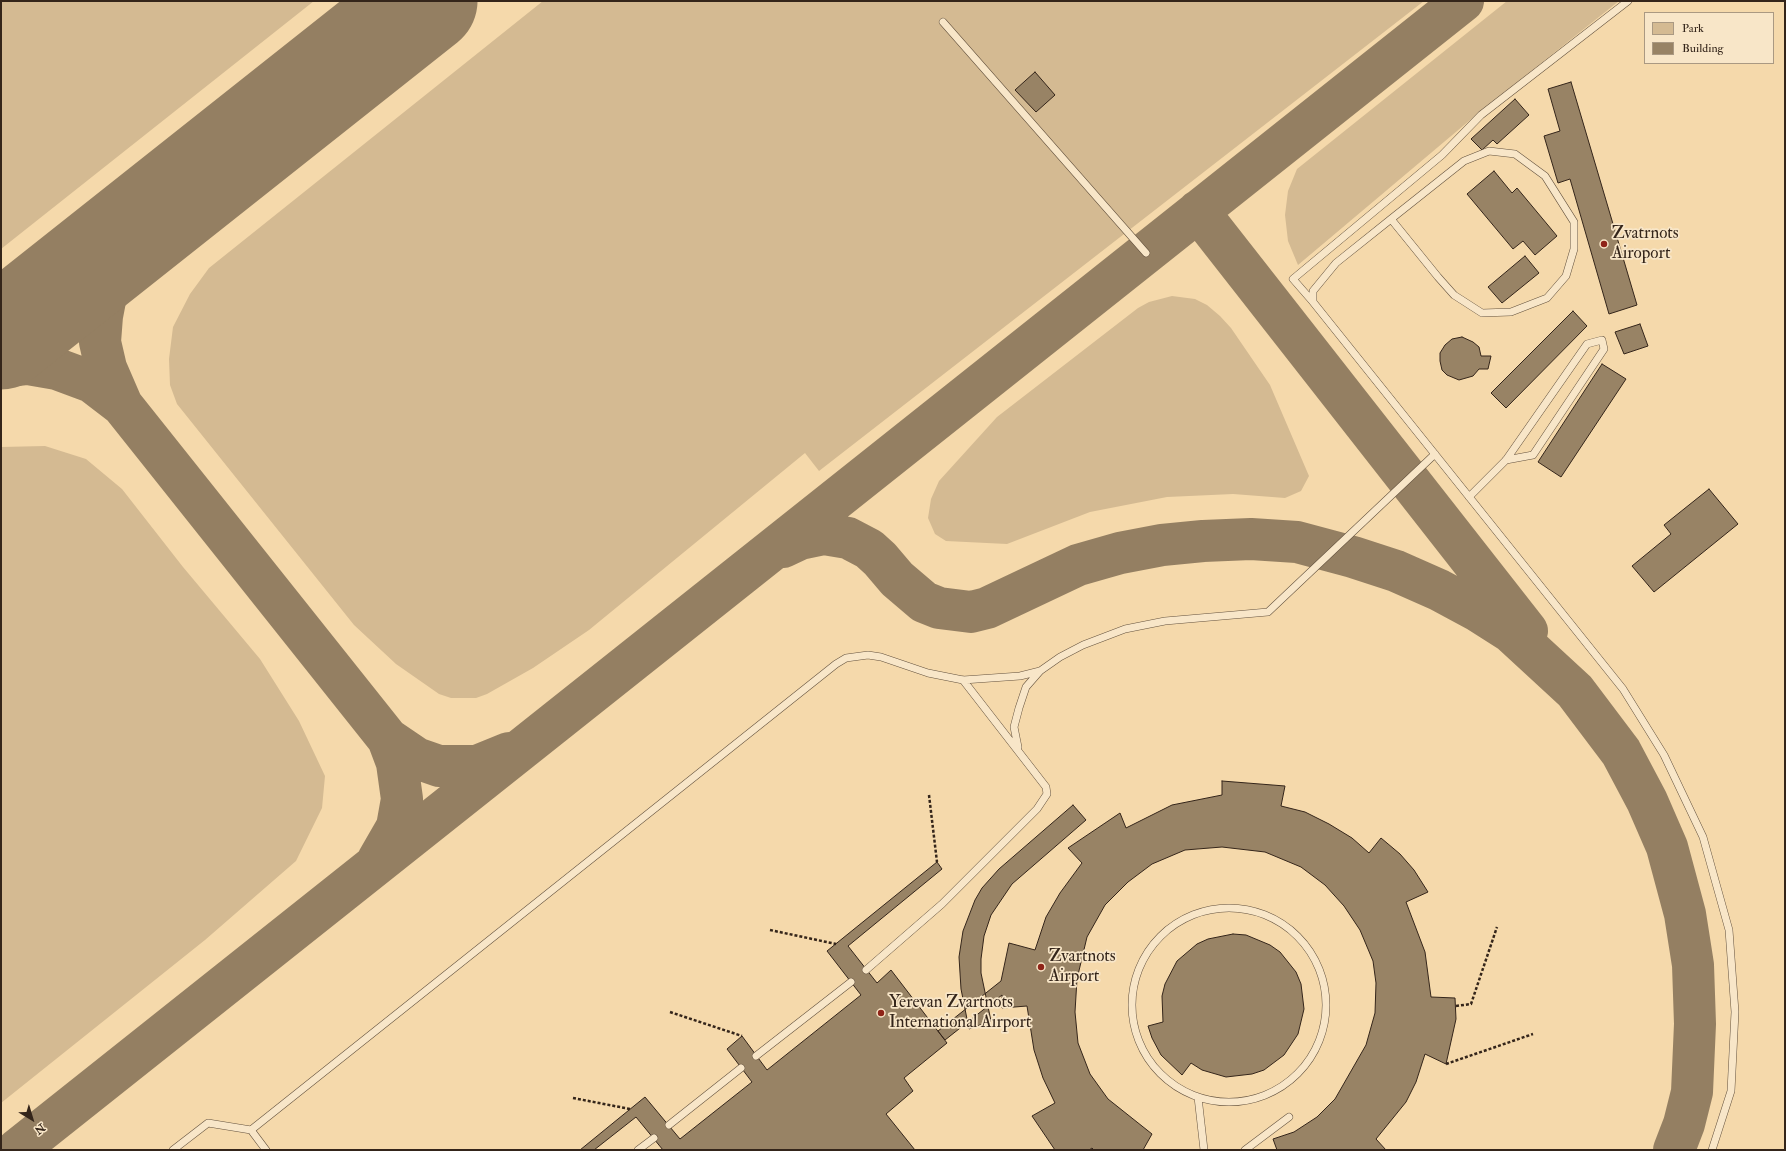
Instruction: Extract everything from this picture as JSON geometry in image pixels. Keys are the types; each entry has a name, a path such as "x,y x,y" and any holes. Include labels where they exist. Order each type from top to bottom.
{"lane":[{"path":"1628,1 1481,115 1442,155 1294,279 1623,689 1664,755 1703,837 1729,930 1735,1012 1731,1091 1712,1150"},
{"path":"944,22 1146,253"},
{"path":"1313,302 1313,291 1336,263 1391,219 1464,161 1489,151 1515,154 1545,176 1574,222 1574,249 1566,276 1546,298 1511,312 1482,313 1454,295 1391,219"},
{"path":"1469,497 1506,460 1586,344 1602,340 1604,349 1533,455 1506,460"},
{"path":"1019,752 1014,727 1026,687 1040,671 1060,657 1083,645 1125,629 1165,621 1268,612 1435,454"},
{"path":"251,1130 836,664 846,658 868,655 881,656 928,673 963,680 1020,676 1040,671"},
{"path":"866,970 942,904 1044,801 1047,794 1046,787 963,680"},
{"path":"1231,907 1261,912 1288,926 1304,942 1317,962 1323,976 1327,1006 1322,1036 1316,1050 1297,1074 1272,1092 1258,1098 1228,1102 1198,1097 1184,1091 1159,1073 1142,1048 1136,1033 1132,1003 1137,973 1151,946 1162,935 1186,917 1201,911 1231,907"},
{"path":"756,1056 851,982"},
{"path":"669,1125 741,1068"},
{"path":"1198,1097 1204,1150"},
{"path":"1244,1150 1289,1117"},
{"path":"174,1150 208,1123 251,1130 266,1150"},
{"path":"638,1150 654,1138"}],"path":[{"path":"929,795 937,862"},
{"path":"1456,1006 1471,1004 1496,927"},
{"path":"770,930 836,944"},
{"path":"670,1012 742,1036"},
{"path":"1446,1064 1533,1034"},
{"path":"573,1098 630,1109"}],"green space":[{"path":"1,1 314,1 1,249"},
{"path":"543,1 1424,1 819,471 805,453 589,630 533,668 487,694 476,698 451,698 439,694 396,664 354,625 177,404 170,385 169,359 173,327 190,294 209,268"},
{"path":"1507,1 1619,1 1476,115 1298,265 1288,241 1285,215 1288,191 1297,169"},
{"path":"1172,296 1195,299 1207,305 1220,316 1231,328 1270,385 1309,476 1301,491 1285,498 1233,494 1167,497 1090,512 1007,544 946,541 935,534 928,518 931,499 939,481 997,417 1138,308 1149,302"},
{"path":"45,446 86,459 122,489 183,567 260,659 299,721 325,776 322,808 296,861 205,940 1,1103 1,447"}],"building":[{"path":"1035,72 1055,95 1036,112 1015,90"},
{"name":"Zvatrnots Airoport","path":"1571,82 1637,305 1609,314 1570,179 1558,183 1544,136 1560,131 1548,89"},
{"path":"1515,99 1529,115 1497,144 1493,140 1482,150 1471,139"},
{"path":"1494,171 1512,193 1517,188 1557,236 1535,255 1523,241 1513,249 1467,194"},
{"path":"1525,256 1539,273 1502,303 1488,287"},
{"path":"1573,311 1587,326 1506,408 1491,393"},
{"path":"1640,324 1648,346 1624,354 1615,332"},
{"path":"1462,337 1473,342 1479,347 1481,356 1491,356 1488,369 1479,369 1473,376 1459,380 1447,375 1442,370 1440,353 1445,345 1452,339"},
{"path":"1602,364 1626,379 1561,477 1538,462"},
{"path":"1709,489 1738,524 1654,592 1632,566 1671,534 1664,525"},
{"name":"Zvartnots Airport","path":"1222,781 1285,786 1281,806 1305,812 1329,824 1352,838 1369,853 1381,838 1400,854 1414,870 1428,892 1406,902 1425,952 1431,997 1455,998 1456,1019 1446,1064 1425,1054 1416,1082 1406,1102 1376,1139 1386,1150 1277,1150 1273,1139 1294,1132 1317,1117 1335,1099 1366,1045 1375,1013 1376,983 1373,961 1360,930 1344,906 1325,885 1301,867 1265,852 1222,847 1185,850 1152,864 1128,882 1105,905 1087,937 1077,979 1075,1012 1078,1043 1090,1074 1108,1099 1152,1134 1143,1150 1094,1150 1092,1148 1089,1150 1055,1150 1032,1116 1055,1103 1043,1078 1034,1050 1027,1006 1002,1008 1002,995 945,1040 938,1031 1001,981 1009,943 1035,950 1046,917 1060,893 1082,863 1068,848 1120,813 1126,828 1172,805 1222,795"},
{"path":"1073,805 1086,820 1012,884 991,915 984,936 981,973 991,1021 969,1029 961,989 959,957 963,931 975,900 982,888 999,869"},
{"name":"Yerevan Zvartnots International Airport","path":"937,862 942,869 848,946 877,983 891,970 947,1043 904,1078 913,1091 886,1114 915,1150 663,1150 636,1117 594,1150 580,1150 645,1097 680,1139 752,1082 727,1049 742,1036 767,1070 861,995 827,951"},
{"path":"1233,934 1246,935 1270,945 1280,952 1296,972 1301,984 1304,1009 1298,1034 1284,1055 1264,1070 1252,1074 1226,1077 1202,1070 1191,1063 1182,1075 1161,1055 1152,1038 1148,1026 1163,1022 1162,996 1165,984 1177,961 1197,944 1208,939"}],"taxiway":[{"path":"17,1150 1463,1"},
{"path":"1198,211 1527,631"},
{"path":"135,231 119,259 107,290 102,316 100,342 106,368 122,405 388,739"},
{"path":"1,367 28,364 57,369 92,382 122,405"},
{"path":"783,547 800,539 824,534 848,538 869,549 880,559 897,579 924,602 939,608 971,612 987,608 1078,565 1120,553 1162,545 1203,541 1251,539 1297,542 1353,557 1396,571 1439,590 1478,611 1511,632 1575,691 1621,752 1647,801 1667,847 1685,914 1693,965 1695,1024 1692,1092 1684,1124 1674,1150"},
{"path":"378,860 397,827 402,799 397,763 388,739 416,758 439,766 477,766 509,753"}],"runway":[{"path":"1,337 425,1"}],"place":[{"name":"Zvatrnots Airoport","path":"1604,244"},
{"name":"Zvartnots Airport","path":"1041,967"},
{"name":"Yerevan Zvartnots International Airport","path":"881,1013"}]}
